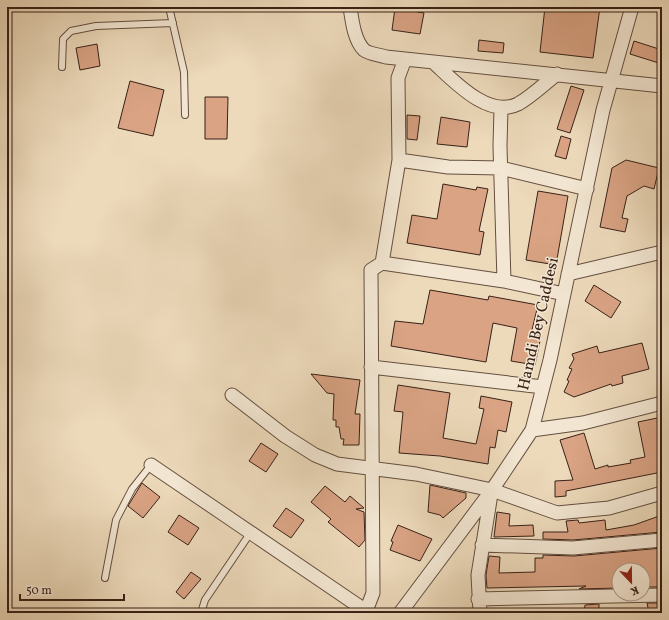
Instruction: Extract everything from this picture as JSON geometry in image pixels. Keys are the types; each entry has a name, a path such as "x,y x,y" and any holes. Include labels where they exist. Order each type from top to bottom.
{"street":[{"path":"350,7 352,22 359,42 365,51 386,57 662,86"},
{"name":"Hamdi Bey Caddesi","path":"406,611 492,490 532,430 612,80 632,7"},
{"path":"382,263 399,160 398,78 405,59"},
{"path":"433,62 472,97 501,108 517,104 557,74"},
{"path":"501,108 500,146 504,281"},
{"path":"399,160 448,167 501,168 587,189"},
{"path":"568,274 662,252"},
{"path":"151,465 367,612 373,593 371,367 372,270 382,263 504,281 564,294"},
{"path":"371,367 543,387"},
{"path":"232,395 285,436 315,455 337,464 373,470 416,474 492,490 557,512 609,508 662,493"},
{"path":"532,430 584,423 662,403"},
{"path":"480,613 478,599 478,574 492,490"},
{"path":"482,544 573,548 662,540"},
{"path":"478,599 662,595"}],"lane":[{"path":"169,7 184,72 185,115"},
{"path":"62,67 63,39 71,31 96,26 173,23"},
{"path":"105,578 116,520 132,490 151,465"},
{"path":"201,613 205,600 251,532"}],"building":[{"path":"545,7 600,7 593,58 540,52"},
{"path":"395,8 424,13 420,34 392,30"},
{"path":"479,40 504,43 503,53 478,51"},
{"path":"634,41 662,50 662,64 630,54"},
{"path":"97,44 100,66 80,70 76,48"},
{"path":"130,81 164,90 153,136 118,128"},
{"path":"571,86 584,90 570,133 557,129"},
{"path":"205,97 228,97 227,139 205,139"},
{"path":"407,115 420,116 417,140 407,139"},
{"path":"441,117 470,122 467,147 437,144"},
{"path":"561,136 571,139 566,159 555,156"},
{"path":"626,160 659,168 654,189 644,186 627,196 622,218 628,219 625,232 600,227 612,168"},
{"path":"443,184 476,190 477,187 488,189 479,231 484,232 480,255 407,243 412,215 437,219"},
{"path":"538,191 568,196 556,265 526,260"},
{"path":"594,285 621,302 611,318 585,301"},
{"path":"430,290 488,300 489,296 538,305 531,334 541,336 535,365 511,361 517,328 493,323 486,362 391,346 395,321 423,324"},
{"path":"642,343 649,369 622,376 623,383 612,386 611,384 574,397 564,392 572,369 569,368 574,359 572,354 597,346 599,353"},
{"path":"311,374 360,380 355,414 360,414 359,445 343,445 344,439 341,439 339,427 336,427 336,420 333,420 334,394 327,393"},
{"path":"398,385 450,393 443,438 476,444 484,409 479,408 481,396 512,402 506,432 498,430 495,448 490,447 488,464 440,456 399,453 403,412 394,411"},
{"path":"662,417 662,472 566,491 566,496 555,497 555,481 573,480 560,440 584,433 595,469 608,465 608,467 631,463 630,460 645,457 638,422"},
{"path":"261,443 278,454 266,472 249,461"},
{"path":"142,483 160,497 143,518 128,506"},
{"path":"430,485 466,493 466,498 443,518 440,515 428,512"},
{"path":"325,486 345,502 350,496 364,508 356,509 364,512 365,540 359,547 328,522 331,519 311,502"},
{"path":"286,508 304,520 291,538 273,526"},
{"path":"497,512 510,514 509,526 533,525 534,536 494,537"},
{"path":"179,515 199,528 188,545 168,532"},
{"path":"662,515 662,532 573,540 543,539 543,532 568,532 566,521 578,520 579,523 605,520 606,530 634,525"},
{"path":"398,525 432,539 420,561 390,550 393,542 391,541"},
{"path":"662,548 662,587 651,587 651,562 611,562 611,588 579,589 586,586 487,588 486,575 489,556 500,557 499,573 535,572 535,558 543,558 543,555 574,556"},
{"path":"191,572 201,579 184,599 176,592"},
{"path":"647,603 661,603 662,613 649,613"},
{"path":"599,604 599,613 584,613 585,605"}]}
